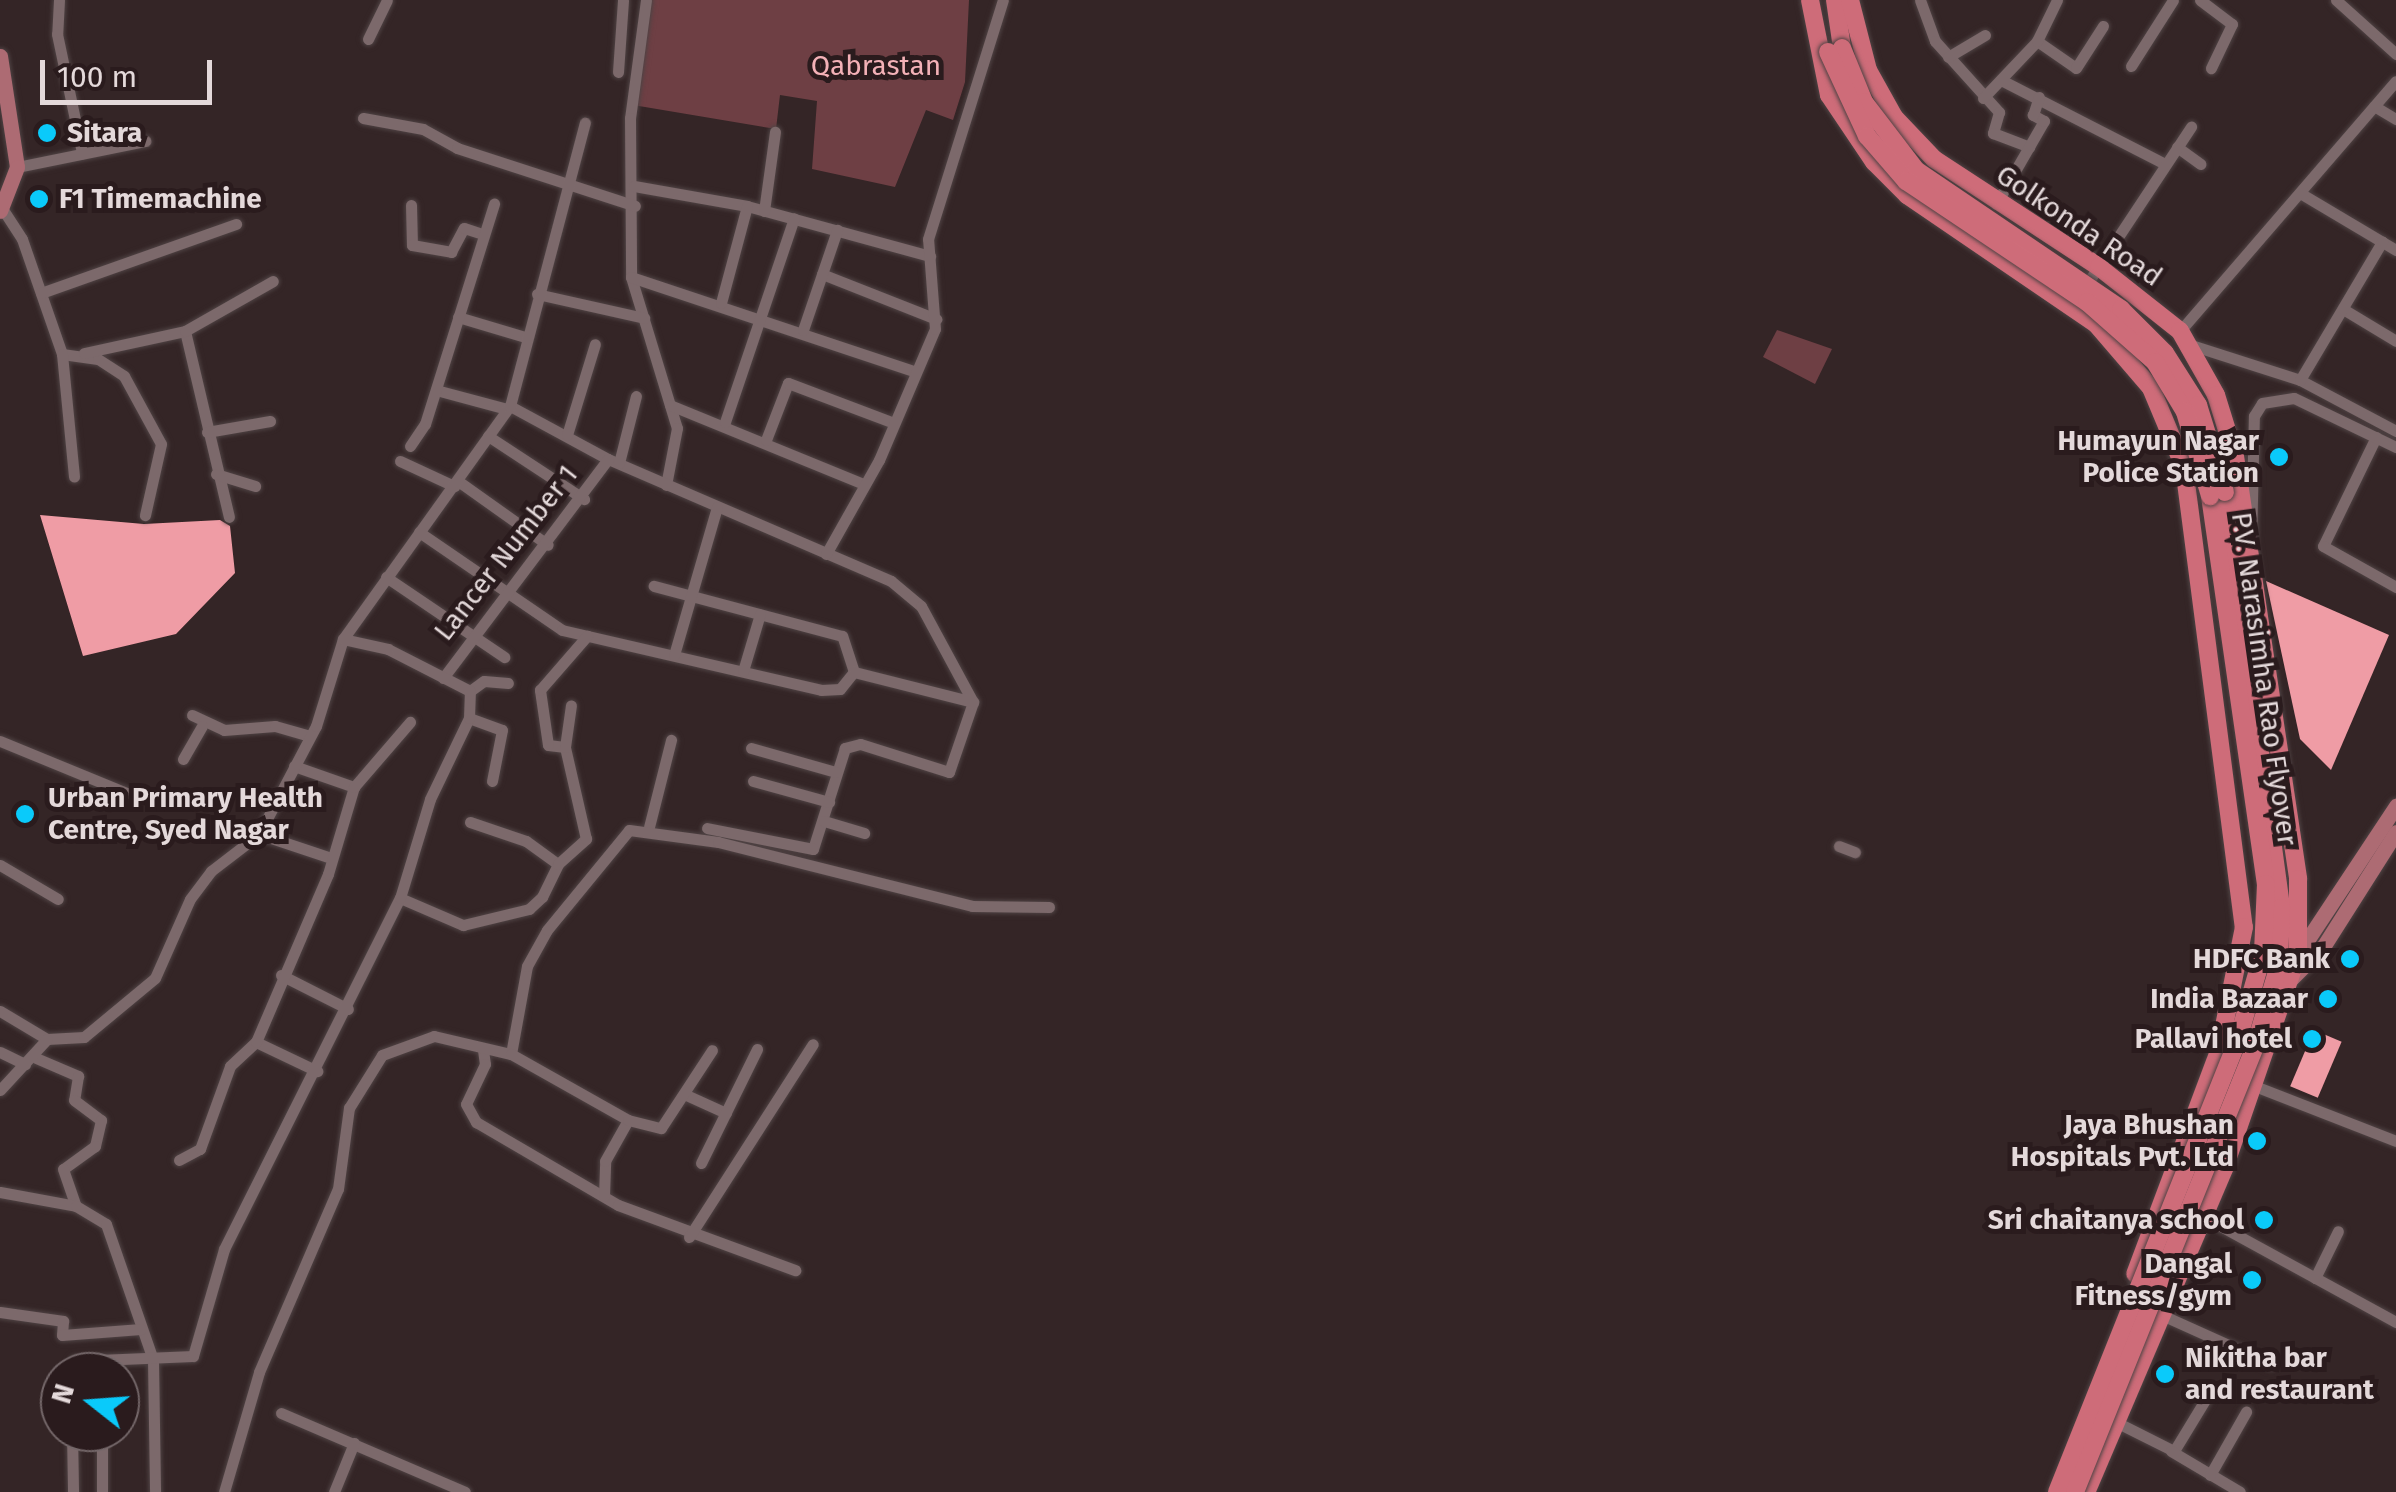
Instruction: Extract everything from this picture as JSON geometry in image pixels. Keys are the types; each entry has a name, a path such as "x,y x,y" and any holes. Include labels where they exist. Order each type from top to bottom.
{"highway":[{"path":"1810,0 1829,96 1874,162 1908,195 2072,306 2151,388 2184,466 2244,927 2219,1051 2048,1492"},
{"name":"P.V. Narasimha Rao Flyover","path":"1820,0 1867,136 1906,181 2088,302 2155,362 2191,426 2210,496 2266,884 2263,953 2238,1043 2057,1492"},
{"name":"P.V. Narasimha Rao Flyover","path":"1834,0 1835,50 1880,128 1916,170 2121,309 2166,353 2205,420 2225,492 2278,875 2279,966 2255,1046 2075,1492"},
{"name":"Golkonda Road","path":"1850,0 1868,70 1894,117 1934,160 1996,204 2099,267 2185,338"},
{"path":"2054,294 2080,255"},
{"path":"2086,1492 2204,1218 2255,1086 2298,954 2298,878 2235,456 2185,338"},
{"path":"2065,1451 2098,1466"}],"main road":[{"path":"0,56 17,167 1,208"},
{"path":"2298,954 2396,806"},
{"path":"2290,980 2322,947 2396,832"}],"street":[{"path":"59,0 57,34 82,153"},
{"path":"368,39 387,0"},
{"path":"618,72 624,0"},
{"path":"646,0 630,118 635,206 631,276 678,428 666,484"},
{"path":"826,554 894,423 936,319 928,239 1003,0"},
{"path":"1920,0 1948,57 1999,112 1993,133 2029,146"},
{"path":"1983,98 2037,40 2057,0"},
{"path":"2132,66 2173,0"},
{"path":"2200,0 2232,24 2210,68"},
{"path":"2336,0 2396,54"},
{"path":"2037,40 2076,68 2102,26"},
{"path":"1948,57 1986,35"},
{"path":"2001,80 2166,164"},
{"path":"2396,81 2300,193 2185,338 2300,380 2396,431"},
{"path":"1996,204 2044,121 2034,114 2039,96"},
{"path":"2374,106 2396,119"},
{"path":"363,118 423,130 635,206"},
{"path":"0,1011 47,1039 84,1037 155,978 190,898 210,870 259,834 309,736 343,639 508,408 565,184 585,123"},
{"path":"2072,306 2191,127"},
{"path":"764,210 775,132"},
{"path":"17,167 144,140"},
{"path":"2177,147 2200,164"},
{"path":"634,186 764,210 930,256"},
{"path":"2300,193 2396,250"},
{"path":"410,446 436,390 494,204"},
{"path":"411,205 412,245 452,252 464,228 482,234"},
{"path":"721,303 747,206"},
{"path":"1,208 41,293 62,354 74,476"},
{"path":"725,422 794,218"},
{"path":"41,293 236,224"},
{"path":"803,330 837,230"},
{"path":"2300,380 2382,242"},
{"path":"822,274 936,319"},
{"path":"631,276 764,316 916,372"},
{"path":"62,354 80,354 185,331 273,280"},
{"path":"537,294 644,318"},
{"path":"2343,309 2396,340"},
{"path":"458,317 525,337"},
{"path":"185,331 229,517"},
{"path":"566,434 595,344"},
{"path":"80,354 124,376 162,444 145,515"},
{"path":"766,440 788,383 894,423"},
{"path":"436,390 508,408 614,461 891,581 921,606 972,702 948,772 860,744 845,748 824,820 808,851 707,828"},
{"name":"Lancer Number 1","path":"444,678 505,592 614,461 636,396"},
{"path":"2249,552 2254,416 2262,403 2294,398 2396,447"},
{"path":"670,405 725,422 864,484"},
{"path":"207,432 270,421"},
{"path":"488,436 584,500"},
{"path":"2376,436 2323,546 2396,587"},
{"path":"400,461 456,484 548,545"},
{"path":"216,474 255,486"},
{"path":"674,655 687,593 717,507"},
{"path":"419,532 505,592 582,634 821,690 840,690 854,672"},
{"path":"386,577 504,657"},
{"path":"654,586 842,636 854,672"},
{"path":"743,671 760,614"},
{"path":"565,747 548,745 540,690 582,634"},
{"path":"343,639 388,649 470,692"},
{"path":"854,672 972,702"},
{"path":"140,1363 193,1356 224,1249 348,1009 400,898 430,800 469,718 470,692 484,680 508,683"},
{"path":"400,898 463,926 530,909 562,863 582,848 584,823 565,747 571,705"},
{"path":"192,714 202,726"},
{"path":"469,718 502,730 492,781"},
{"path":"179,1160 200,1149 230,1066 256,1042 331,858 354,787 410,722"},
{"path":"202,726 275,726 309,736"},
{"path":"184,759 202,726"},
{"path":"649,827 671,740"},
{"path":"0,741 127,793"},
{"path":"751,748 836,772"},
{"path":"294,766 354,787"},
{"path":"753,781 829,802"},
{"path":"824,820 864,833"},
{"path":"470,822 526,841 562,863"},
{"path":"511,1054 528,966 546,930 605,865 620,834 649,827 958,903 1049,907"},
{"path":"259,834 331,858"},
{"path":"1839,846 1854,852"},
{"path":"0,865 58,899"},
{"path":"281,975 348,1009"},
{"path":"224,1492 259,1372 338,1189 344,1135 364,1075 402,1042 434,1036 511,1054 628,1120 661,1128 712,1050"},
{"path":"0,1090 47,1039"},
{"path":"256,1042 317,1070"},
{"path":"689,1237 813,1044"},
{"path":"702,1163 758,1049"},
{"path":"483,1050 486,1064 466,1104 476,1122 604,1196 689,1237 795,1270"},
{"path":"0,1052 78,1076 74,1100 101,1120 96,1146 63,1169 76,1206"},
{"path":"2255,1086 2396,1141"},
{"path":"684,1094 726,1113"},
{"path":"604,1196 605,1161 628,1120"},
{"path":"0,1192 76,1206 106,1224 154,1360 155,1492"},
{"path":"2204,1218 2396,1322"},
{"path":"2315,1278 2338,1231"},
{"path":"0,1312 62,1320 62,1335 141,1329"},
{"path":"2164,1316 2271,1364"},
{"path":"2171,1451 2205,1400"},
{"path":"2210,1475 2246,1412"},
{"path":"281,1414 465,1492"},
{"path":"2116,1422 2240,1492"},
{"path":"334,1492 354,1442"},
{"path":"73,1452 74,1492"},
{"path":"102,1452 102,1492"}],"green space":[{"name":"Qabrastan","path":"651,0 969,0 965,82 953,120 926,110 895,187 812,169 817,101 780,95 776,129 633,105"},
{"path":"1777,330 1832,349 1815,384 1763,357"}],"building":[{"path":"40,515 144,524 220,520 230,526 235,573 176,634 83,656"},
{"path":"2266,581 2389,635 2331,770 2300,739"},
{"path":"2314,1030 2342,1042 2318,1098 2290,1086"}],"place":[{"name":"Sitara","path":"47,133"},
{"name":"F1 Timemachine","path":"39,199"},
{"name":"Humayun Nagar Police Station","path":"2279,457"},
{"name":"Urban Primary Health Centre, Syed Nagar","path":"25,814"},
{"name":"HDFC Bank","path":"2350,959"},
{"name":"India Bazaar","path":"2328,999"},
{"name":"Pallavi hotel","path":"2312,1039"},
{"name":"Jaya Bhushan Hospitals Pvt. Ltd","path":"2257,1141"},
{"name":"Sri chaitanya school","path":"2264,1220"},
{"name":"Dangal Fitness/gym","path":"2252,1280"},
{"name":"Nikitha bar and restaurant","path":"2165,1374"}]}
